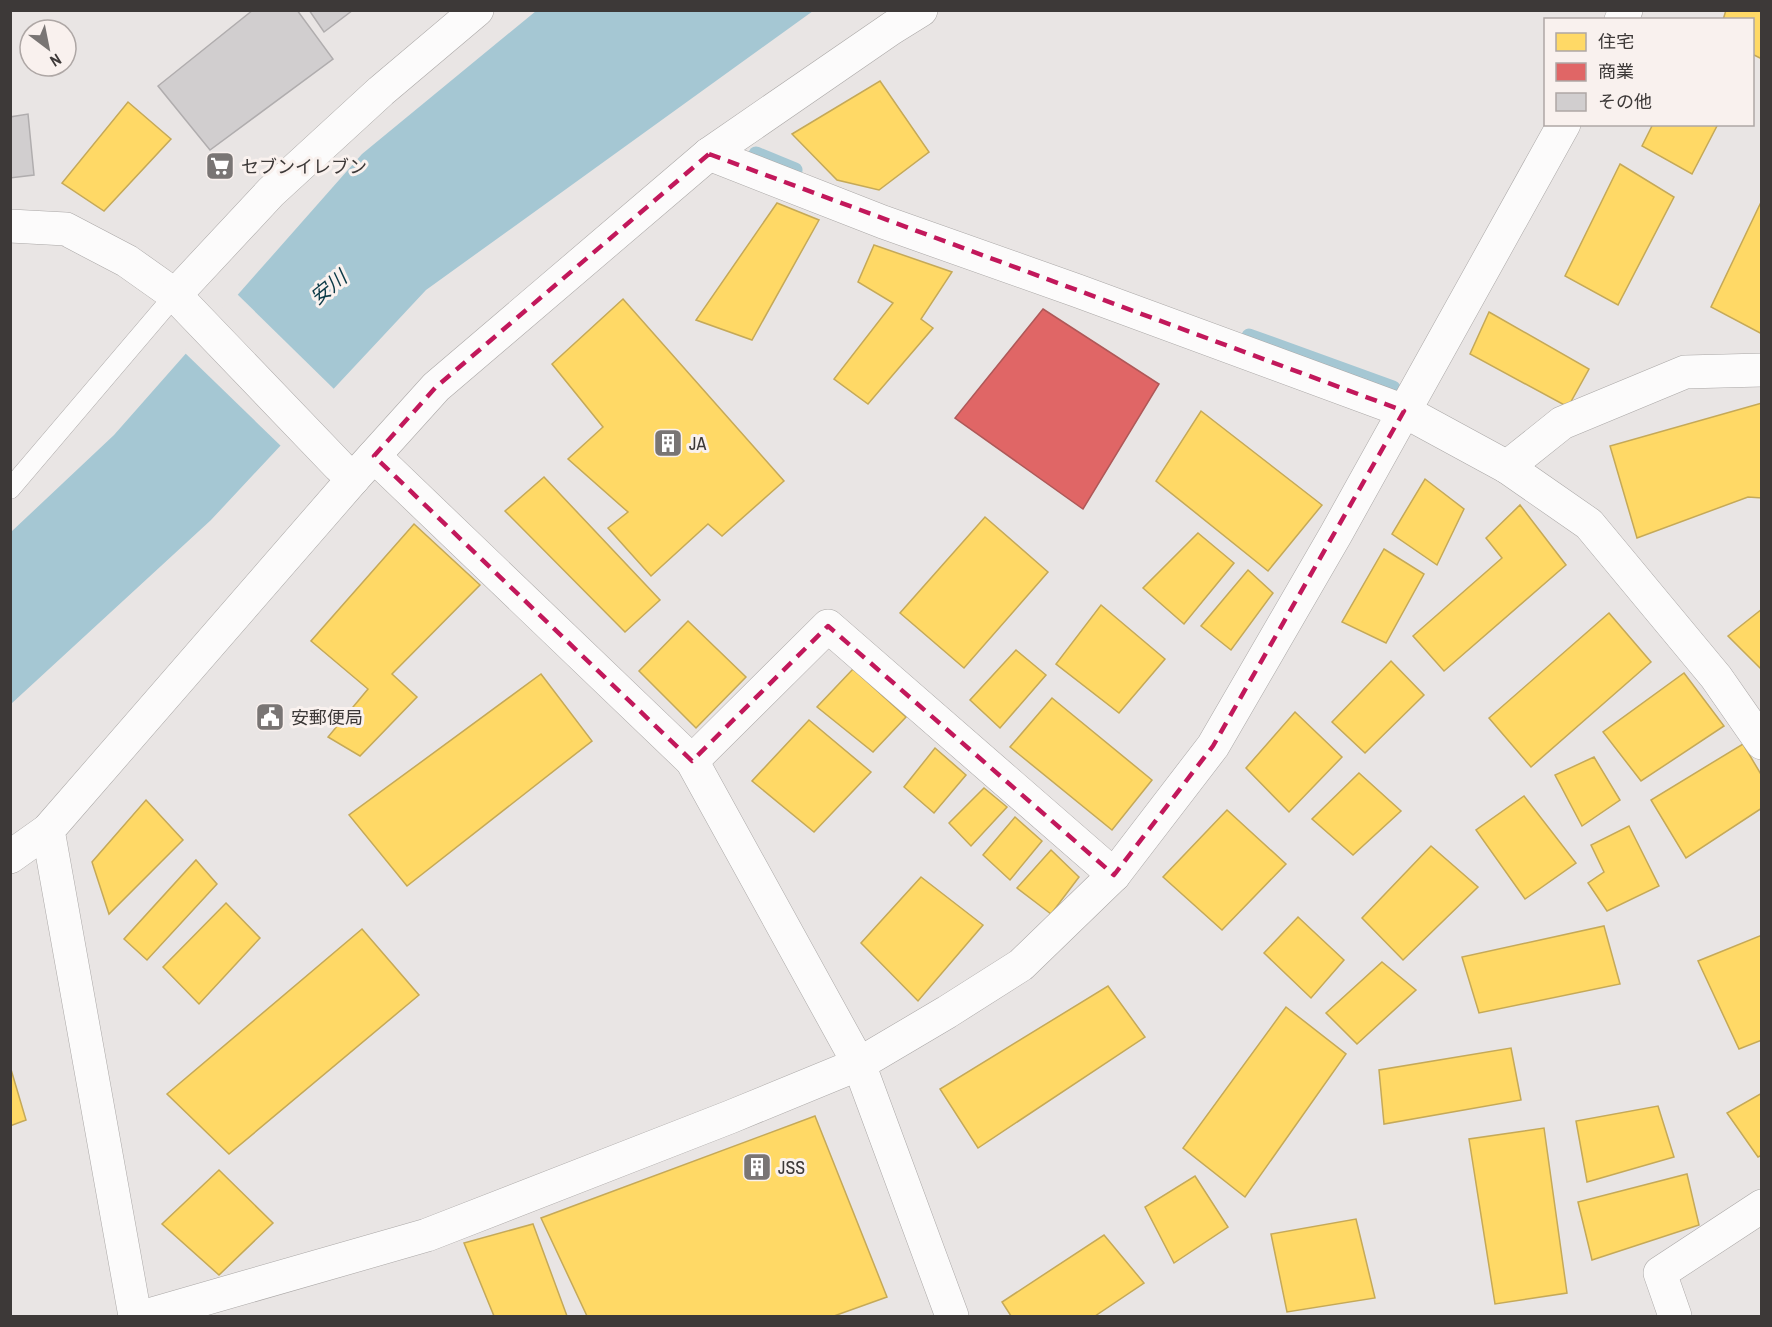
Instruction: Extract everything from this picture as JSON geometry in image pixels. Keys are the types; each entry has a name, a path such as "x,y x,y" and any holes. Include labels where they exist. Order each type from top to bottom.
{"street":[{"path":"186,307 271,192 381,90 477,10"},
{"path":"10,857 48,830 356,467 436,387 710,154 921,10"},
{"path":"146,1317 427,1235 720,1121 859,1064 947,1012 1021,964 1113,875 1213,746 1336,534 1563,126"},
{"path":"710,154 883,222 1404,411 1507,467 1589,524 1716,677 1761,743"},
{"path":"10,226 66,229 127,261 186,307 356,467 692,761 859,1064 952,1317"},
{"path":"1507,467 1562,423 1685,372 1761,370"},
{"path":"692,761 828,626 1113,875"},
{"path":"48,830 135,1317"},
{"path":"1675,1317 1660,1273 1761,1206"}],"lane":[{"path":"10,489 186,307"}],"highlighted area":[{"path":"709,154 1404,411 1213,746 1114,875 828,626 692,761 374,456 436,387"}],"water":[{"name":"安川","path":"536,11 813,11 426,290 211,520 11,704 11,532 114,435 362,154"}],"pier":[{"path":"236,293 336,391 283,448 184,352"}],"building: 住宅":[{"path":"1726,10 1762,10 1762,59 1754,55 1754,18 1724,18"},
{"path":"880,81 929,152 879,190 837,180 792,134"},
{"path":"128,102 171,139 104,211 62,183"},
{"path":"1652,126 1717,126 1692,174 1642,146"},
{"path":"1620,164 1674,197 1618,305 1565,276"},
{"path":"1762,200 1762,334 1711,307"},
{"path":"777,203 819,220 752,340 696,320"},
{"path":"874,245 952,272 921,319 933,328 868,404 834,379 893,303 858,282"},
{"name":"JA","path":"623,299 784,481 722,536 708,524 651,576 608,528 628,512 568,459 603,427 552,364"},
{"path":"1489,312 1589,369 1568,407 1470,354"},
{"path":"1762,403 1762,498 1748,497 1637,538 1610,446"},
{"path":"1201,411 1322,505 1268,571 1156,481"},
{"path":"544,477 660,600 625,632 505,511"},
{"path":"1425,479 1464,509 1437,565 1392,534"},
{"path":"1520,505 1566,565 1444,671 1413,636 1502,558 1486,538"},
{"path":"985,517 1048,572 964,668 900,613"},
{"path":"414,524 480,585 392,674 417,697 360,756 328,737 368,689 311,641"},
{"path":"1198,533 1234,563 1184,624 1143,588"},
{"path":"1384,549 1424,574 1386,643 1342,622"},
{"path":"1248,570 1273,593 1231,650 1201,626"},
{"path":"1101,605 1165,659 1119,713 1056,664"},
{"path":"1762,609 1762,670 1728,636"},
{"path":"1609,613 1651,662 1531,767 1489,718"},
{"path":"688,621 746,677 696,728 639,671"},
{"path":"1016,650 1046,675 1000,728 970,700"},
{"path":"1391,661 1424,695 1365,753 1332,722"},
{"path":"853,669 906,717 873,752 817,707"},
{"path":"1684,673 1724,726 1641,781 1603,732"},
{"path":"541,674 592,741 407,886 349,815"},
{"path":"1052,698 1152,780 1112,830 1010,747"},
{"path":"1295,712 1342,757 1289,812 1246,768"},
{"path":"809,720 871,772 814,832 752,781"},
{"path":"1743,744 1762,776 1762,808 1686,858 1651,800"},
{"path":"935,748 966,775 934,813 904,787"},
{"path":"1594,757 1620,800 1582,826 1555,775"},
{"path":"1359,773 1401,811 1353,855 1312,819"},
{"path":"984,788 1007,807 971,846 949,823"},
{"path":"1524,796 1576,863 1525,899 1476,830"},
{"path":"146,800 183,840 109,914 92,862"},
{"path":"1227,810 1286,864 1222,930 1163,877"},
{"path":"1015,817 1042,841 1010,880 983,855"},
{"path":"1629,826 1659,886 1607,911 1588,883 1604,872 1591,845"},
{"path":"1431,846 1478,887 1403,960 1362,918"},
{"path":"1051,850 1079,877 1051,914 1017,888"},
{"path":"196,860 217,884 147,960 124,939"},
{"path":"921,877 983,925 918,1001 861,943"},
{"path":"226,903 260,938 199,1004 163,967"},
{"path":"1298,917 1344,960 1311,998 1264,953"},
{"path":"1604,926 1620,984 1479,1013 1462,957"},
{"path":"362,929 419,995 229,1154 167,1094"},
{"path":"1762,935 1762,1040 1739,1049 1698,961"},
{"path":"1382,962 1416,990 1357,1044 1326,1013"},
{"path":"1108,986 1145,1037 978,1148 940,1089"},
{"path":"1286,1007 1346,1054 1245,1197 1183,1148"},
{"path":"1511,1048 1521,1100 1384,1124 1379,1070"},
{"path":"10,1066 26,1120 10,1126"},
{"path":"1762,1093 1762,1155 1758,1157 1727,1113"},
{"path":"1658,1106 1674,1157 1587,1182 1576,1121"},
{"name":"JSS","path":"815,1116 887,1297 834,1316 587,1316 541,1218"},
{"path":"1544,1128 1567,1293 1495,1304 1469,1139"},
{"path":"219,1170 273,1223 219,1275 162,1224"},
{"path":"1687,1174 1699,1225 1592,1260 1578,1202"},
{"path":"1195,1176 1228,1227 1174,1263 1145,1207"},
{"path":"1356,1219 1375,1298 1287,1312 1271,1234"},
{"path":"533,1224 567,1316 494,1316 464,1243"},
{"path":"1104,1235 1144,1283 1095,1316 1011,1316 1002,1302"}],"building: 商業":[{"path":"1043,309 1159,384 1083,509 955,418"}],"building: その他":[{"path":"253,10 297,10 333,59 210,150 158,86"},
{"path":"309,10 353,10 324,32"},
{"path":"28,114 34,175 10,178 10,117"}],"waterway":[{"path":"756,154 795,170"},
{"path":"1249,336 1393,388"}],"place":[{"name":"セブンイレブン","path":"220,166"},
{"name":"JA","path":"668,443"},
{"name":"安郵便局","path":"270,717"},
{"name":"JSS","path":"757,1167"}]}
